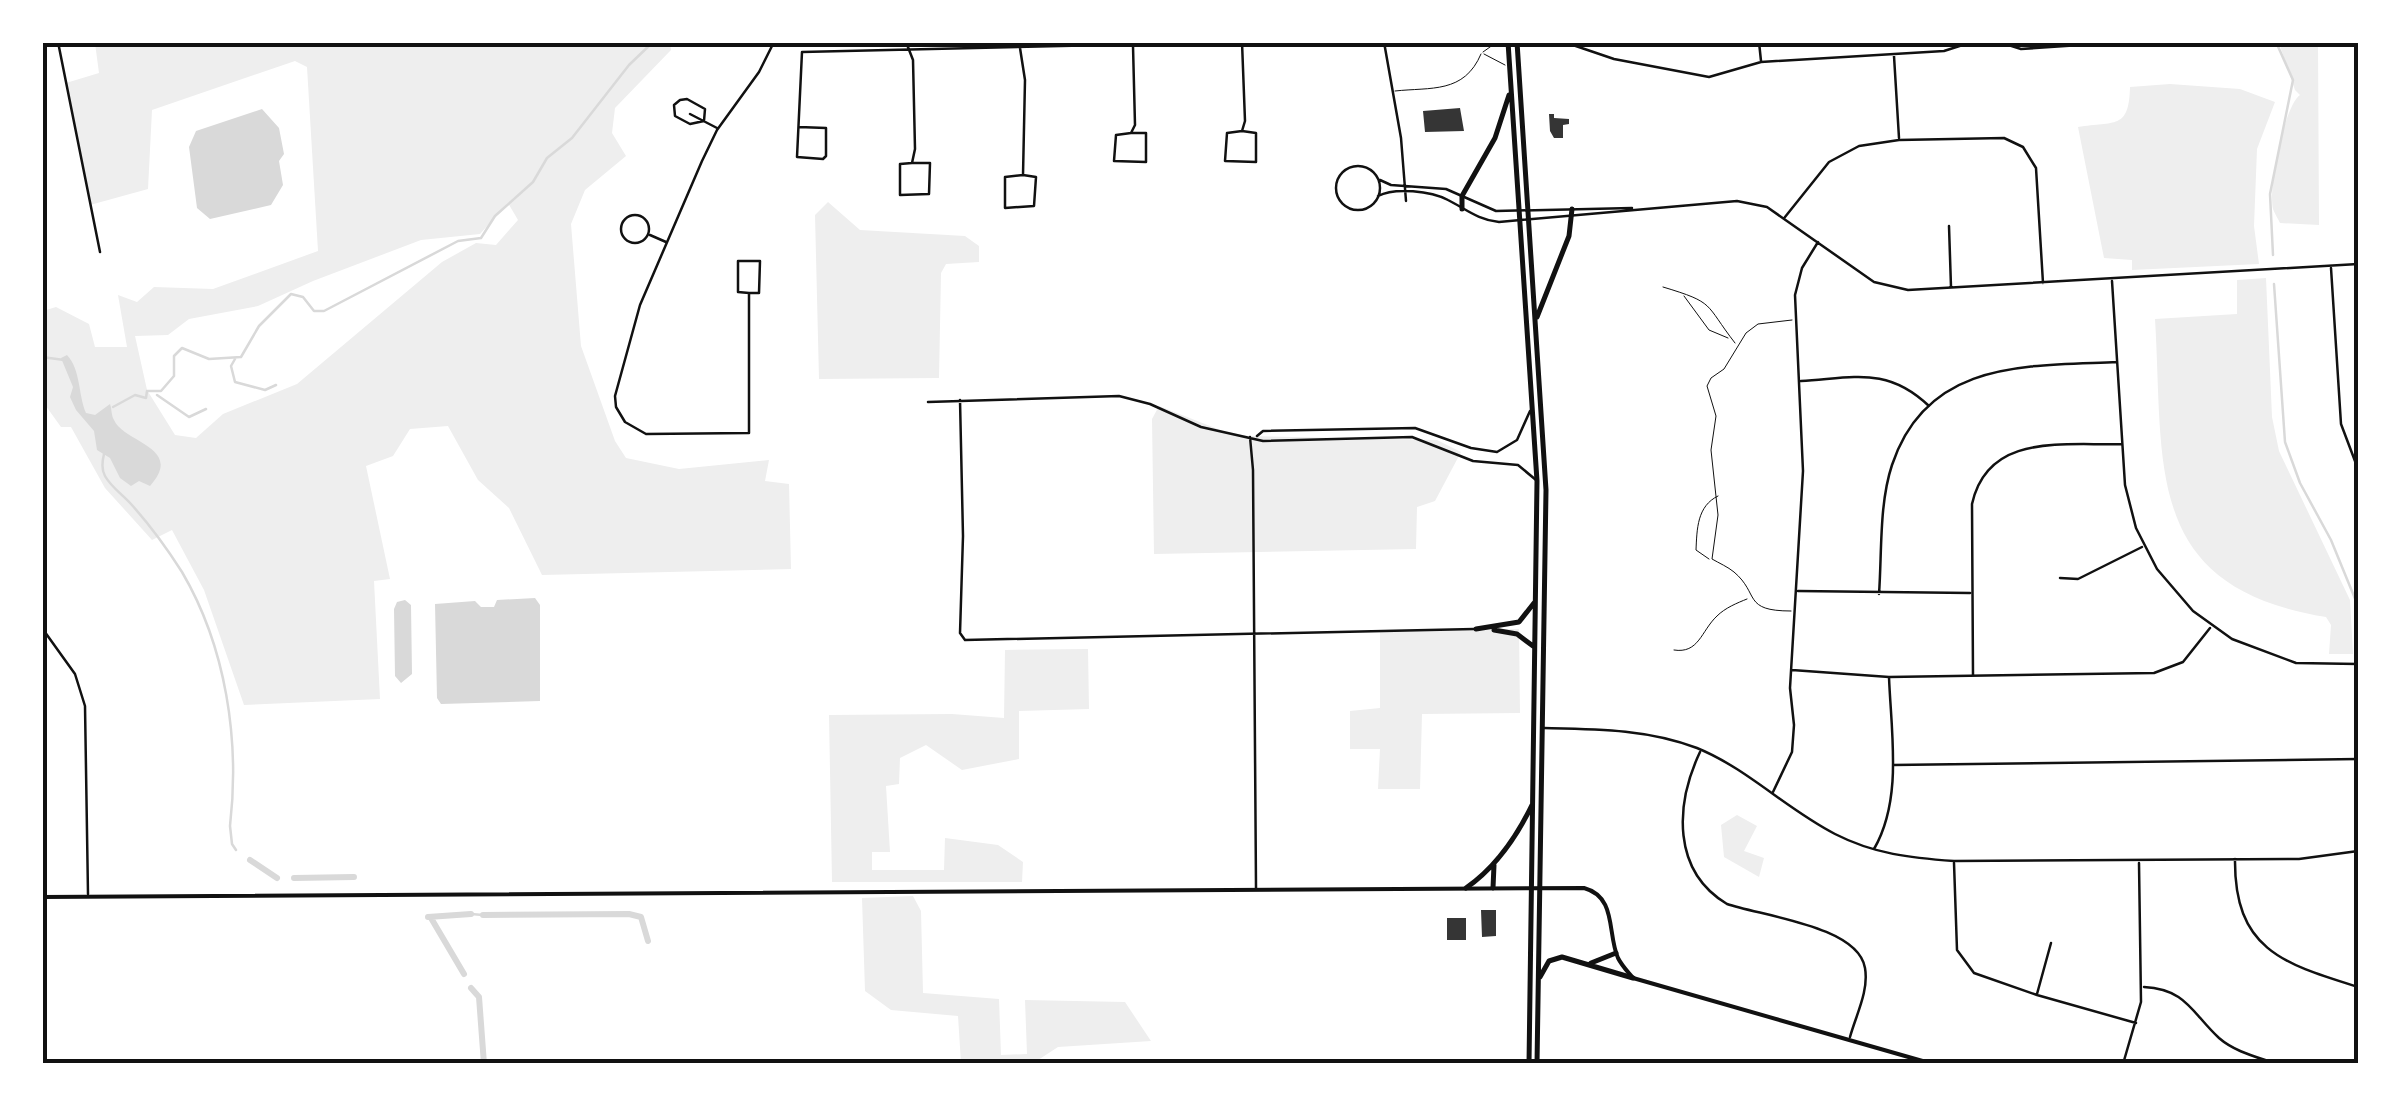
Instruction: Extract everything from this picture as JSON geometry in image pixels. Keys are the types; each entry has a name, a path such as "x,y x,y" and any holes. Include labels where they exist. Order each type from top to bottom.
{"highway":[{"path":"1508,42 1537,481 1530,1064"},
{"path":"1516,42 1546,490 1538,1064"},
{"path":"1462,209 1462,196 1495,138 1512,88"},
{"path":"1536,320 1572,213"},
{"path":"1476,629 1519,622 1532,610 1536,596"},
{"path":"1476,629 1513,632 1535,648"},
{"path":"1466,888 1484,876 1517,835 1534,802"},
{"path":"1493,888 1491,874 1495,862"},
{"path":"1539,980 1549,961 1556,958 1596,962 1616,953"},
{"path":"1583,962 1633,978"}],"street":[{"path":"58,42 100,252"},
{"path":"749,293 750,433 652,435 629,426 618,412 616,392 631,330 718,128 759,72 774,42"},
{"path":"906,42 914,60 912,162"},
{"path":"799,127 826,128 828,150 823,159 797,158 802,52 1009,44 1240,42 1245,115 1242,131"},
{"path":"1384,42 1406,200"},
{"path":"1564,42 1614,58 1708,78 1761,62 1944,51 1972,42"},
{"path":"1759,42 1761,62"},
{"path":"1999,42 2020,49 2125,42"},
{"path":"1131,134 1136,120 1133,44"},
{"path":"1020,46 1025,80 1022,175"},
{"path":"1894,54 1899,140"},
{"path":"688,99 706,110 704,121 690,124 675,116 674,105 688,99"},
{"path":"690,114 718,128"},
{"path":"1242,131 1256,133 1256,162 1225,160 1227,132 1242,131"},
{"path":"1146,133 1146,162 1114,161 1116,134 1131,134 1146,133"},
{"path":"1784,219 1836,157 1860,146 1899,140 2004,138 2023,147 2036,168 2042,282"},
{"path":"912,162 930,162 929,194 900,195 900,164 912,162"},
{"path":"1572,213 1489,210 1434,187 1392,185 1356,166 1341,176 1336,187 1340,201 1354,210 1366,208 1383,193 1406,192 1441,196 1487,221 1520,222 1572,213 1737,201 1767,207 1864,276 1885,286 1908,290 2358,264"},
{"path":"1022,175 1036,177 1034,206 1005,208 1005,177 1022,175"},
{"path":"1378,196 1380,180"},
{"path":"629,214 648,222 650,235 639,243 620,235 618,229 629,214"},
{"path":"1949,226 1951,288"},
{"path":"650,235 667,242"},
{"path":"1773,794 1792,752 1790,670 1804,494 1795,320 1798,277 1818,242"},
{"path":"738,261 760,261 759,293 749,293 738,292 738,261"},
{"path":"2331,267 2342,424 2358,469"},
{"path":"2112,279 2127,498 2144,547 2178,597 2212,626 2256,650 2296,663 2358,664"},
{"path":"1879,594 1891,467 1908,431 1930,406 1982,373 2015,367 2117,362"},
{"path":"1800,380 1869,377 1896,381 1912,389 1930,406"},
{"path":"928,402 1119,396 1219,432 1263,440 1412,437 1473,461 1518,465 1537,481"},
{"path":"1253,437 1263,431 1415,428 1471,448 1497,452 1512,446 1521,434 1533,398"},
{"path":"960,400 962,639 1476,629"},
{"path":"1253,437 1256,890"},
{"path":"1973,676 1975,488 2002,456 2024,448 2122,444"},
{"path":"2060,578 2078,579 2144,547"},
{"path":"1797,591 1972,593"},
{"path":"1790,670 1889,677 2154,673 2183,662 2212,626"},
{"path":"42,628 75,674 86,706 88,896"},
{"path":"1873,850 1888,812 1893,764 1889,677"},
{"path":"1543,728 1658,736 1702,750 1736,768 1833,834 1899,858 2299,859 2358,851"},
{"path":"1702,750 1687,785 1683,809 1685,850 1693,874 1727,904 1832,934 1851,944 1860,956 1865,982 1850,1038"},
{"path":"1893,764 2358,759"},
{"path":"2235,859 2239,904 2256,935 2289,964 2358,987"},
{"path":"2123,1064 2142,986 2139,860"},
{"path":"1954,861 1956,943 1964,962 1987,980 2136,1023"},
{"path":"42,897 1594,890 1607,908 1616,953 1633,978 1934,1064"},
{"path":"2037,995 2052,943"},
{"path":"2142,986 2177,995 2197,1010 2219,1038 2237,1050 2277,1064"}],"lane":[{"path":"1392,92 1446,88 1474,67 1481,54 1497,42"},
{"path":"1481,54 1510,68"},
{"path":"1663,287 1702,299 1719,315 1737,346"},
{"path":"1682,293 1698,320 1731,339"},
{"path":"1712,559 1718,496 1711,450 1716,416 1707,386 1758,324 1795,320"},
{"path":"1718,496 1703,510 1697,534 1698,554 1736,574 1760,607 1794,611"},
{"path":"1674,650 1686,652 1694,648 1718,614 1750,598"}],"shaded area":[{"path":"95,43 670,43 671,50 615,108 612,133 626,156 585,190 571,224 581,346 615,441 626,458 679,469 769,460 765,481 789,484 791,569 542,575 509,508 478,480 448,426 410,429 393,456 366,466 390,579 374,581 380,699 244,705 204,590 172,530 152,540 105,488 71,427 61,427 43,402 43,311 56,307 89,324 95,347 127,347 118,295 137,302 154,287 213,289 318,251 307,67 295,61 152,110 148,189 90,205 66,83 99,73","holes":["508,203 518,220 496,245 476,243 442,262 297,384 223,414 196,438 175,435 147,390 135,336 168,335 189,319 258,306 421,240 480,234"]},
{"path":"2279,43 2318,43 2319,225 2280,223 2273,209 2279,149 2288,115 2300,95"},
{"path":"2170,84 2240,89 2275,102 2257,149 2254,226 2259,264 2132,270 2132,260 2104,258 2078,127 2118,121 2127,111 2130,87"},
{"path":"262,109 279,128 284,154 279,161 283,185 271,205 210,219 197,208 189,147 196,131"},
{"path":"828,202 860,230 965,236 979,246 979,262 946,264 941,273 939,378 819,379 815,215"},
{"path":"2266,278 2272,417 2279,451 2350,600 2353,654 2329,654 2331,625 2326,617 2266,602 2223,579 2193,549 2175,512 2165,470 2155,319 2237,314 2237,280"},
{"path":"67,355 75,368 86,413 95,415 110,404 120,428 157,454 161,462 159,473 150,486 139,481 131,486 120,478 110,458 97,450 94,431 70,397 73,387 61,358"},
{"path":"1159,406 1228,433 1437,440 1461,452 1435,501 1417,507 1416,549 1154,554 1152,419"},
{"path":"535,598 540,605 540,701 441,704 437,698 435,604 475,601 481,607 494,607 497,600"},
{"path":"405,600 411,605 412,674 401,683 395,676 394,609 397,602"},
{"path":"1519,629 1520,713 1422,714 1420,789 1378,789 1380,749 1350,749 1350,711 1380,708 1380,630"},
{"path":"1088,649 1089,709 1019,711 1019,759 962,770 926,745 900,758 899,784 886,786 890,852 872,852 872,870 944,870 945,838 998,845 1023,862 1022,882 832,882 829,715 952,714 1004,718 1005,650"},
{"path":"1737,815 1757,826 1744,851 1764,858 1759,877 1724,857 1721,825"},
{"path":"913,896 921,911 923,993 999,999 1001,1055 1027,1054 1025,1000 1125,1002 1151,1041 1058,1047 1038,1060 1040,1063 961,1063 958,1016 891,1010 865,991 862,898"}],"building":[{"path":"1460,108 1464,131 1425,132 1423,111"},
{"path":"1549,114 1569,119 1569,124 1563,125 1563,138 1554,138"},
{"path":"1481,910 1496,910 1496,936 1482,937"},
{"path":"1447,918 1466,918 1466,940 1447,940"}],"waterway":[{"path":"113,407 135,395 146,398 147,391 161,391 174,376 174,356 182,348 209,359 241,357 259,326 291,294 303,297 314,311 324,311 458,241 481,238 495,216 533,182 547,158 572,138 629,65 653,42"},
{"path":"2273,255 2270,194 2293,80 2276,42"},
{"path":"2274,284 2285,442 2358,606"},
{"path":"42,357 64,360"},
{"path":"235,359 231,366 235,382 265,390 276,385"},
{"path":"157,395 189,417 206,409"},
{"path":"104,454 105,476 145,520 177,564 209,631 231,728 230,826 236,850"},
{"path":"250,860 277,878"},
{"path":"294,878 354,877"},
{"path":"471,914 483,915"},
{"path":"428,917 471,914"},
{"path":"483,915 629,914 641,917 648,941"},
{"path":"431,918 464,974"},
{"path":"471,988 479,997 484,1064"}]}
